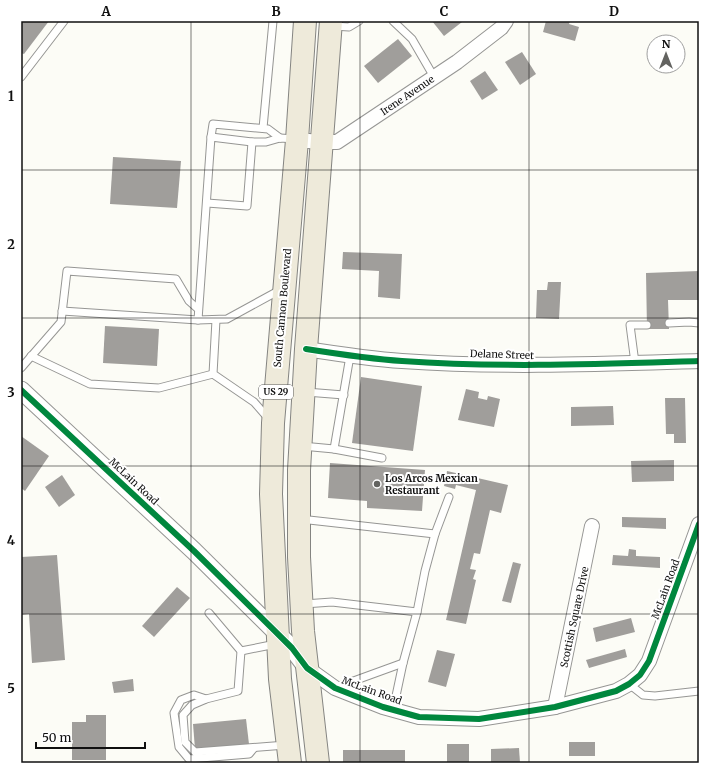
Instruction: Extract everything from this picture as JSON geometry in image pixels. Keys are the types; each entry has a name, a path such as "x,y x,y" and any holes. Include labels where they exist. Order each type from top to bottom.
{"main road":[{"name":"South Cannon Boulevard","path":"289,754 280,679 277,638 271,494 273,424 284,288 288,139 305,21"},
{"name":"US 29","path":"318,763 307,668 302,604 299,557 299,470 320,142 330,23"}],"street":[{"name":"Irene Avenue","path":"288,139 337,142 456,62 501,28 506,21"},
{"name":"Delane Street","path":"306,349 350,356 402,361 538,365 699,361"},
{"name":"McLain Road","path":"21,390 166,524 277,638 292,648 307,668 335,688 393,710 419,717 479,719 555,707 616,690 629,684 640,675 649,661 699,524"},
{"name":"Scottish Square Drive","path":"555,707 592,526"}],"lane":[{"path":"21,77 64,21"},
{"path":"263,128 273,21"},
{"path":"330,23 349,27 359,21"},
{"path":"394,21 412,39 434,77"},
{"path":"198,320 213,124 268,129 288,139"},
{"path":"211,137 252,142 288,139"},
{"path":"207,203 247,206 252,142"},
{"path":"21,368 61,322 67,271 176,279 189,301 198,310"},
{"path":"62,311 198,320 227,319 284,288"},
{"path":"213,374 216,320"},
{"path":"669,324 689,322 699,323"},
{"path":"635,363 630,325 647,325"},
{"path":"32,356 90,384 159,388 213,374 254,402 273,424"},
{"path":"334,449 350,356"},
{"path":"303,391 344,395"},
{"path":"301,446 334,449 382,458"},
{"path":"393,710 403,663 417,612 425,571 435,534 449,497"},
{"path":"300,519 435,534"},
{"path":"302,604 332,602 417,612"},
{"path":"209,613 241,651 238,691 206,699 192,705 183,715 185,742 195,752 254,748 289,754"},
{"path":"241,651 277,638"},
{"path":"335,688 403,663"},
{"path":"629,684 643,695 655,696 699,691"},
{"path":"206,699 194,695 181,700 174,713 179,747 189,759 249,754 254,748"}],"building":[{"path":"21,21 49,21 24,54 21,53"},
{"path":"432,21 461,21 462,22 444,36"},
{"path":"546,21 570,21 569,24 579,27 575,41 543,32"},
{"path":"398,39 412,56 378,83 364,66"},
{"path":"522,52 536,74 520,85 505,62"},
{"path":"485,71 498,90 482,100 470,81"},
{"path":"113,157 181,161 177,208 110,204"},
{"path":"343,252 402,254 400,299 378,297 379,271 342,269"},
{"path":"699,271 699,300 668,300 669,329 647,329 646,273"},
{"path":"548,282 561,282 559,319 536,318 537,290 547,290"},
{"path":"105,326 159,329 157,366 103,363"},
{"path":"361,377 422,386 413,451 352,443"},
{"path":"466,389 479,392 478,398 487,400 488,396 500,399 494,427 458,420"},
{"path":"665,398 685,398 686,443 674,443 674,434 666,434"},
{"path":"613,406 614,425 571,426 571,407"},
{"path":"21,436 49,456 25,491 21,488"},
{"path":"674,460 674,481 632,482 631,461"},
{"name":"Los Arcos Mexican Restaurant","path":"330,463 425,470 422,511 367,508 367,501 328,498"},
{"path":"447,471 508,485 501,513 490,510 480,554 474,553 470,569 476,570 473,579 476,580 466,624 446,620 476,490 456,485 455,489 444,486"},
{"path":"62,475 75,495 59,507 45,487"},
{"path":"622,517 666,518 666,529 622,527"},
{"path":"629,549 636,550 636,556 660,557 660,568 612,565 613,555 628,556"},
{"path":"57,555 65,660 32,663 29,614 21,615 21,557"},
{"path":"513,562 521,564 511,603 502,601"},
{"path":"177,587 190,598 154,637 142,626"},
{"path":"631,618 635,632 596,642 593,628"},
{"path":"625,649 627,657 589,668 586,660"},
{"path":"437,650 455,654 446,687 428,682"},
{"path":"133,679 134,691 114,693 112,682"},
{"path":"86,715 106,715 106,760 72,760 72,722 86,722"},
{"path":"246,719 249,744 195,749 193,724"},
{"path":"569,742 595,742 595,756 569,756"},
{"path":"447,744 469,744 469,763 447,763"},
{"path":"519,748 520,763 491,763 491,749"},
{"path":"343,750 405,750 405,763 343,763"}],"cycle path":[{"path":"306,349 390,360 439,363 550,365 699,361"},
{"path":"21,390 194,551 292,648 307,668 335,688 383,707 419,717 479,719 555,707 616,691 629,684 640,675 649,661 699,524"}],"place":[{"name":"Los Arcos Mexican Restaurant","path":"377,484"}]}
